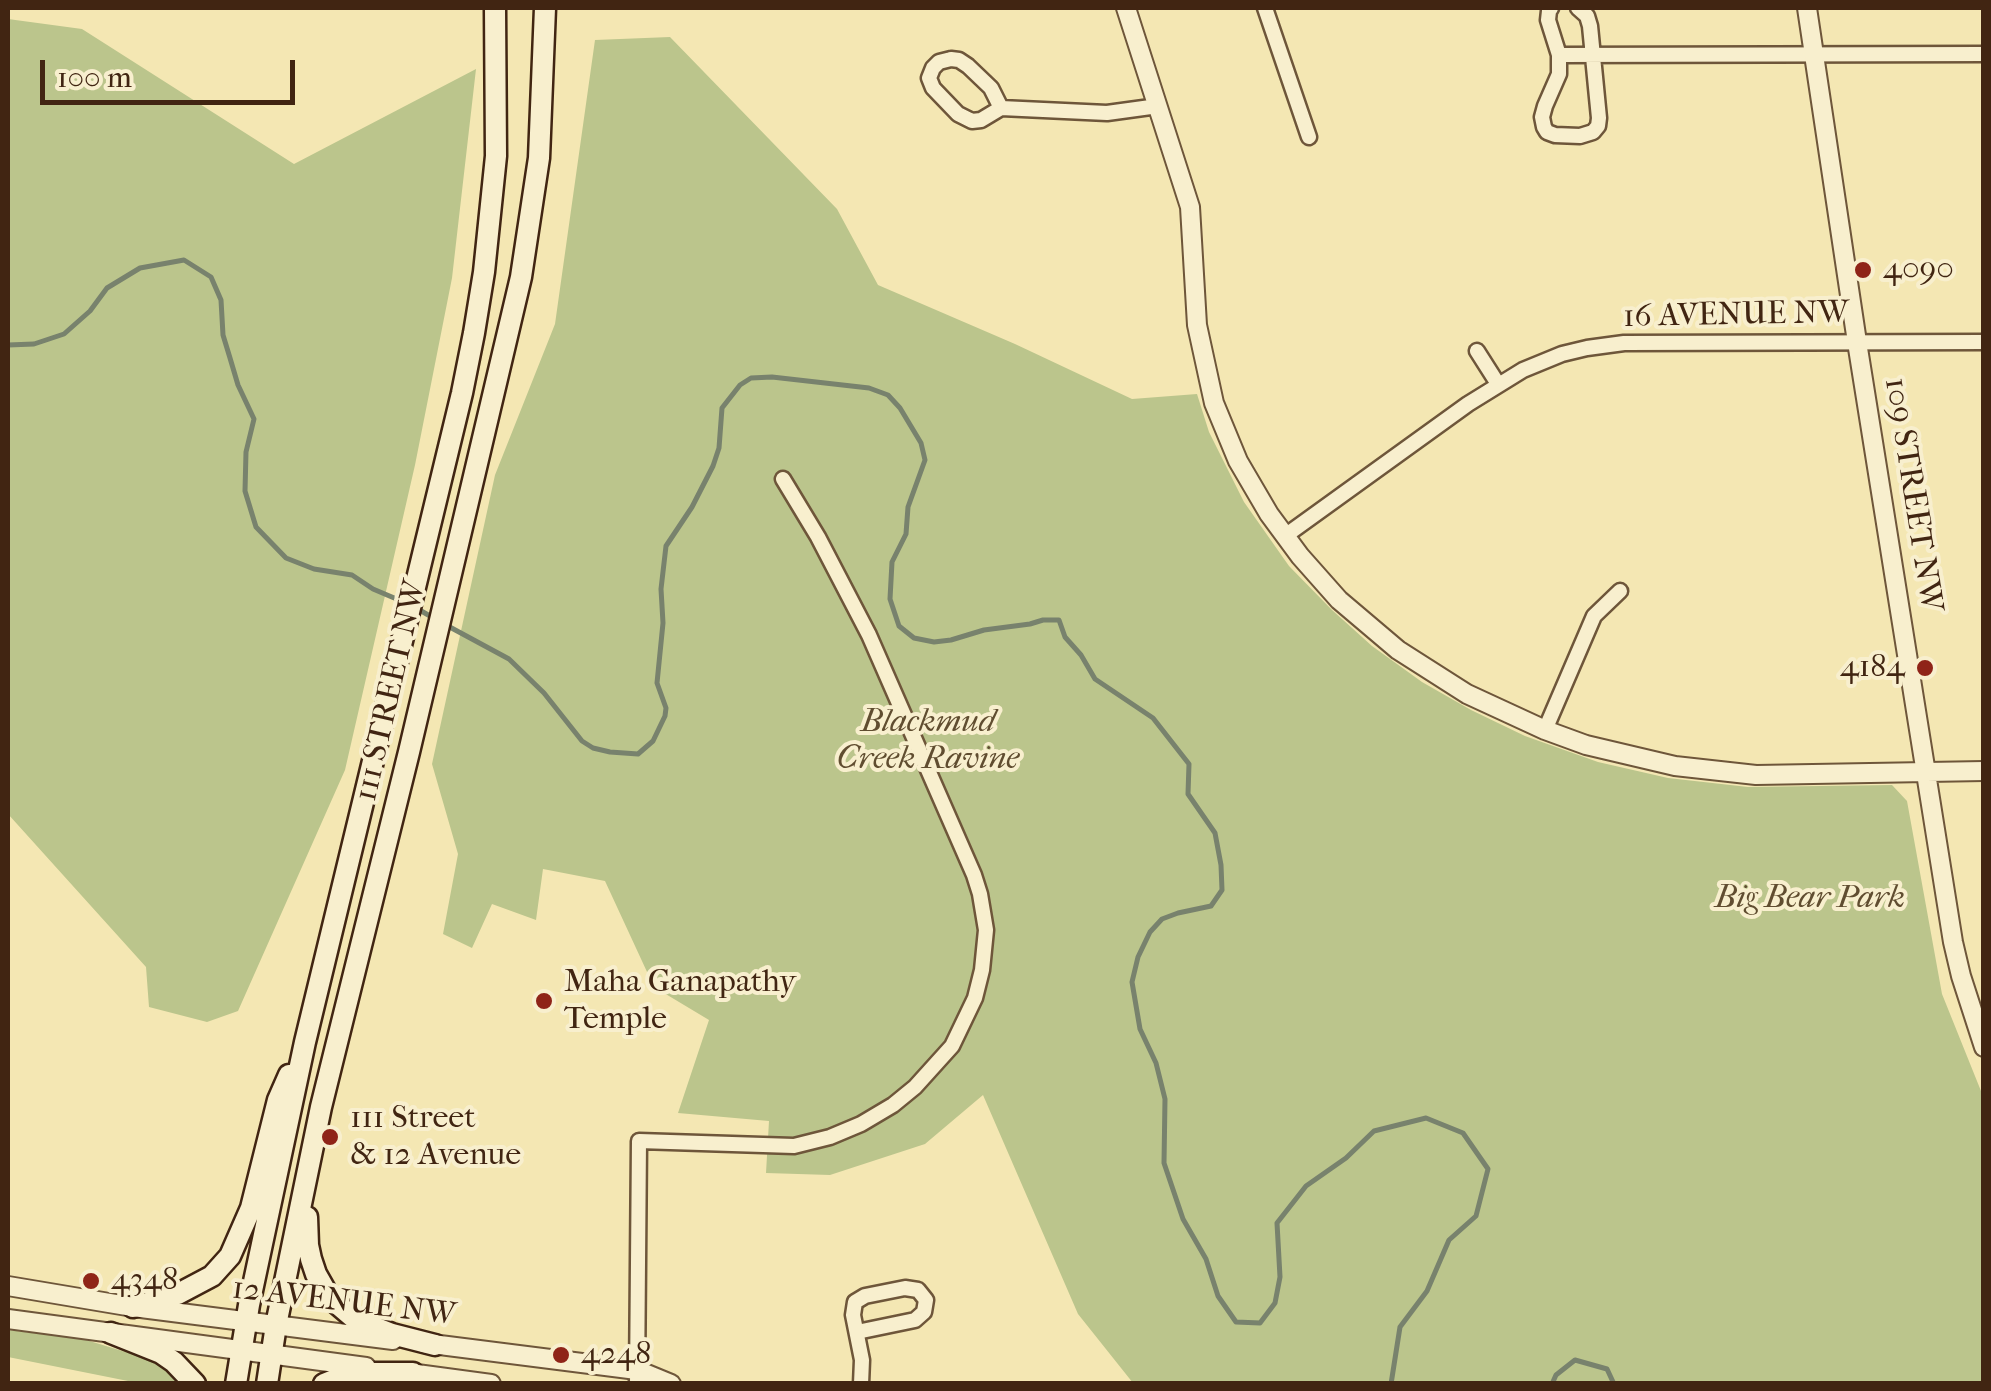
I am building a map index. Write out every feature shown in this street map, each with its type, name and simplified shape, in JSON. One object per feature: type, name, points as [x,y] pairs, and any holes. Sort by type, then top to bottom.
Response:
[{"type":"main road","name":"111 STREET NW","points":[[236,1384],[305,1042],[462,392],[493,202],[496,8]]},
{"type":"main road","name":"111 STREET NW","points":[[267,1384],[321,1107],[510,328],[538,158],[544,8]]},
{"type":"main road","points":[[133,1307],[178,1294],[212,1276],[230,1256],[251,1208],[278,1100],[305,1042]]},
{"type":"main road","points":[[306,1184],[308,1245],[316,1274],[329,1297],[356,1320],[435,1344]]},
{"type":"main road","points":[[111,1333],[160,1353],[196,1384]]},
{"type":"main road","points":[[324,1384],[351,1372],[413,1374]]},
{"type":"street","points":[[1126,8],[1190,208],[1197,324],[1211,396],[1238,461],[1269,514],[1339,600],[1398,650],[1467,694],[1544,730],[1635,758],[1718,772],[1794,776],[1984,772]]},
{"type":"street","points":[[1265,8],[1309,137]]},
{"type":"street","points":[[1552,8],[1548,20],[1558,55],[1558,74],[1542,117],[1544,127],[1555,135],[1580,136],[1598,126],[1594,54],[1587,16],[1578,8]]},
{"type":"street","name":"109 STREET NW","points":[[1807,8],[1953,942],[1984,1047]]},
{"type":"street","points":[[1558,55],[1984,54]]},
{"type":"street","points":[[1002,108],[991,88],[959,60],[951,58],[932,68],[929,78],[933,88],[958,114],[972,120],[981,120],[1002,108],[1107,113],[1158,106]]},
{"type":"street","name":"16 AVENUE NW","points":[[1285,536],[1498,384],[1522,370],[1586,348],[1984,342]]},
{"type":"street","points":[[1477,351],[1498,384]]},
{"type":"street","points":[[637,1377],[639,1141],[794,1146],[830,1138],[861,1124],[915,1087],[952,1046],[970,1010],[982,970],[986,930],[974,875],[869,634],[783,479]]},
{"type":"street","points":[[1544,730],[1594,616],[1620,592]]},
{"type":"street","name":"12 AVENUE NW","points":[[8,1286],[133,1307],[435,1344],[671,1384]]},
{"type":"street","points":[[857,1332],[915,1320],[924,1312],[926,1300],[912,1288],[865,1296],[855,1302],[853,1307],[857,1332],[862,1360],[861,1384]]},
{"type":"street","name":"12 AVENUE NW","points":[[8,1319],[491,1384]]},
{"type":"green space","points":[[8,19],[82,29],[294,164],[476,69],[452,278],[415,465],[345,770],[238,1011],[207,1022],[149,1007],[146,967],[8,814]]},
{"type":"green space","name":"Blackmud Creek Ravine","points":[[670,37],[837,209],[878,285],[1132,399],[1197,394],[1209,432],[1244,502],[1289,566],[1372,646],[1422,682],[1525,736],[1598,762],[1668,778],[1748,787],[1892,785],[1907,801],[1942,994],[1983,1096],[1983,1383],[1133,1383],[1078,1314],[983,1095],[925,1144],[830,1175],[766,1173],[769,1121],[678,1113],[709,1020],[654,987],[605,881],[543,869],[536,920],[492,904],[472,948],[443,934],[458,854],[432,764],[495,475],[555,324],[595,40]]},
{"type":"green space","points":[[8,1330],[83,1339],[165,1364],[184,1383],[138,1383],[8,1357]]},
{"type":"waterway","points":[[8,345],[34,344],[64,334],[90,311],[107,288],[140,268],[184,260],[211,277],[221,300],[223,335],[238,385],[254,419],[246,452],[245,491],[256,527],[286,558],[314,569],[352,575],[406,603]]},
{"type":"waterway","points":[[446,625],[509,659],[544,693],[582,741],[610,752],[638,754],[653,741],[665,716],[657,683],[666,546],[713,466],[719,448],[722,408],[740,385],[751,378],[869,388],[888,395],[921,443],[925,460],[908,507],[906,534],[892,562],[890,599],[899,626],[914,638],[934,642],[984,630],[1059,620],[1065,637],[1095,679],[1153,718],[1189,764],[1188,794],[1215,833],[1222,890],[1211,906],[1162,919],[1150,932],[1138,957],[1132,982],[1140,1029],[1156,1063],[1165,1099],[1164,1163],[1183,1219],[1206,1259],[1218,1296],[1236,1322],[1260,1323],[1275,1303],[1280,1277],[1277,1223],[1306,1186],[1346,1158],[1374,1131],[1426,1118],[1463,1133],[1488,1169],[1476,1216],[1449,1240],[1427,1291],[1400,1327],[1391,1384]]},
{"type":"waterway","name":"Blackmud Creek Ravine","points":[[416,608],[437,620]]},
{"type":"waterway","points":[[1552,1384],[1556,1375],[1575,1360],[1607,1369],[1614,1384]]},
{"type":"place","name":"4090","points":[[1863,270]]},
{"type":"place","name":"4184","points":[[1925,668]]},
{"type":"place","name":"Maha Ganapathy Temple","points":[[544,1001]]},
{"type":"place","name":"111 Street & 12 Avenue","points":[[330,1137]]},
{"type":"place","name":"4348","points":[[91,1281]]},
{"type":"place","name":"4248","points":[[561,1355]]},
{"type":"park label","name":"Big Bear Park","points":[[1810,899]]}]
